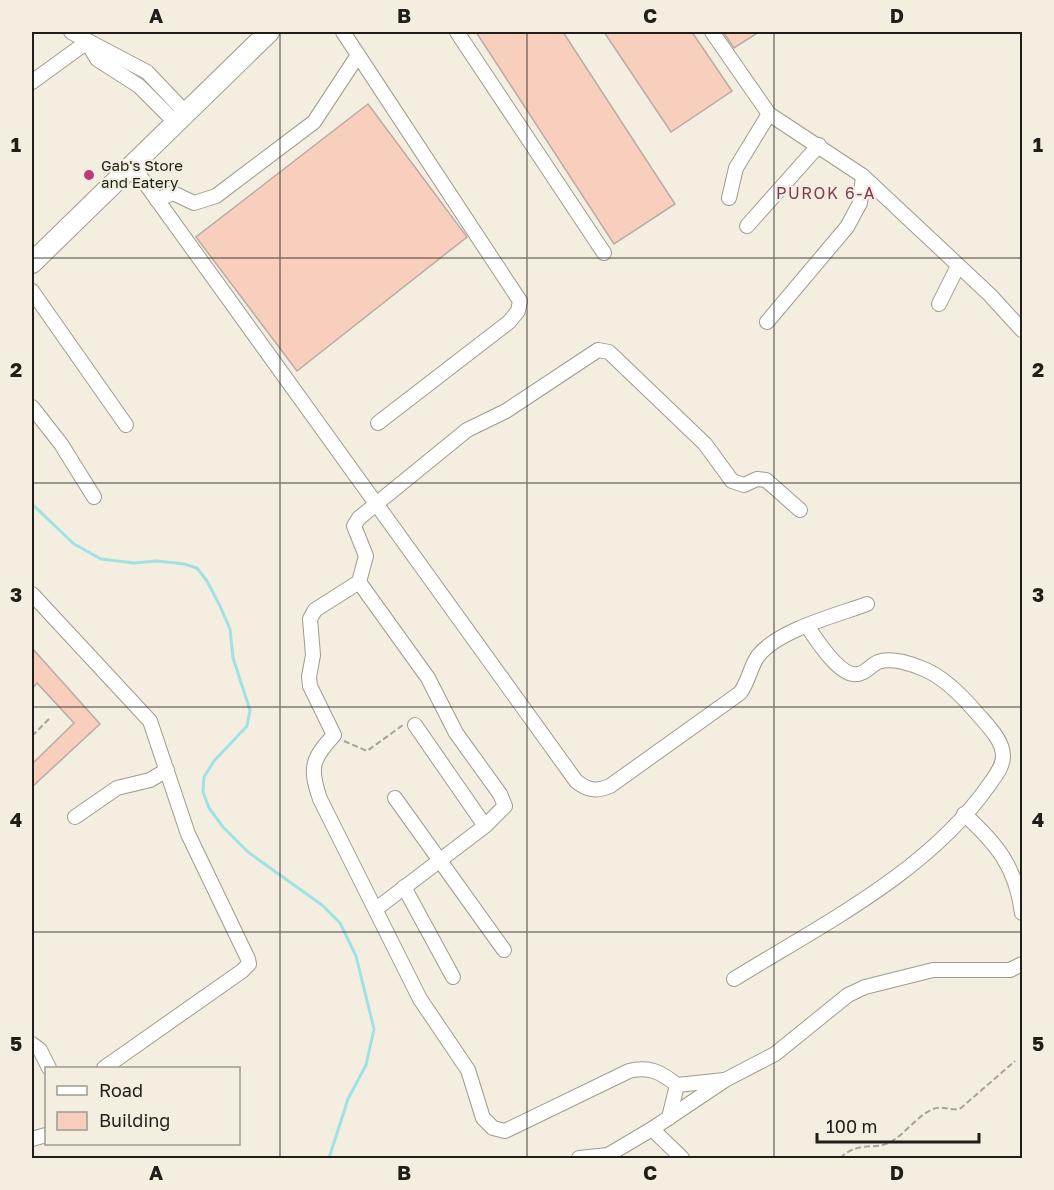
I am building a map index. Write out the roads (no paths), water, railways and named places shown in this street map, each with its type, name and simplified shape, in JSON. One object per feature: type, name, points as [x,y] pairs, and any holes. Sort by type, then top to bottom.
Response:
[{"type":"highway","points":[[32,263],[269,32]]},
{"type":"street","points":[[71,32],[147,72],[180,118]]},
{"type":"street","points":[[343,32],[520,301],[518,310],[509,322],[378,423]]},
{"type":"street","points":[[457,32],[604,253]]},
{"type":"street","points":[[712,32],[769,114],[863,176],[1023,330]]},
{"type":"street","points":[[32,82],[87,42]]},
{"type":"street","points":[[157,200],[173,193],[194,203],[204,202],[285,146],[314,122],[358,55]]},
{"type":"street","points":[[729,198],[736,168],[769,114]]},
{"type":"street","points":[[747,226],[819,145]]},
{"type":"street","points":[[132,165],[576,782],[584,788],[593,790],[610,786],[740,693],[747,683],[756,658],[763,651],[807,626],[867,604]]},
{"type":"street","points":[[767,322],[847,227],[860,203],[863,176]]},
{"type":"street","points":[[939,304],[958,266]]},
{"type":"street","points":[[32,291],[126,425]]},
{"type":"street","points":[[725,1080],[677,1085],[653,1070],[641,1068],[629,1071],[518,1125],[498,1131],[487,1124],[483,1118],[472,1079],[420,999],[376,909],[347,858],[331,816],[320,800],[313,767],[318,753],[334,735],[310,686],[309,677],[313,655],[310,619],[315,610],[359,582],[367,561],[355,522],[376,502],[467,430],[506,411],[601,349],[609,352],[705,444],[732,481],[744,485],[757,479],[766,480],[800,510]]},
{"type":"street","points":[[32,406],[61,444],[94,497]]},
{"type":"street","points":[[359,582],[428,678],[456,733],[504,801],[504,810],[376,909]]},
{"type":"street","points":[[32,594],[141,709],[156,735],[188,834],[218,891],[249,964],[105,1067]]},
{"type":"street","points":[[734,979],[899,873],[944,836],[1000,770],[1003,756],[1000,744],[991,729],[963,698],[929,671],[909,663],[891,661],[878,662],[859,674],[850,674],[826,653],[807,626]]},
{"type":"street","points":[[415,725],[485,826]]},
{"type":"street","points":[[75,818],[117,788],[150,780],[167,770]]},
{"type":"street","points":[[395,798],[504,950]]},
{"type":"street","points":[[964,814],[986,834],[1007,862],[1023,913]]},
{"type":"street","points":[[404,887],[453,977]]},
{"type":"street","points":[[579,1158],[608,1155],[652,1129],[725,1080],[775,1054],[833,1004],[865,987],[933,970],[1010,970],[1023,964]]},
{"type":"street","points":[[32,1044],[40,1050],[48,1067]]},
{"type":"street","points":[[669,1118],[677,1085]]},
{"type":"street","points":[[652,1129],[682,1158]]},
{"type":"waterway","points":[[32,504],[74,544],[101,559],[134,563],[157,561],[197,568],[207,581],[220,606],[230,629],[233,658],[250,710],[247,726],[214,761],[204,777],[203,792],[209,808],[223,827],[248,852],[322,905],[340,923],[356,956],[374,1029],[366,1065],[348,1099],[329,1158]]},
{"type":"place","name":"Gab's Store and Eatery","points":[[89,175]]},
{"type":"district","name":"PUROK 6-A","points":[[826,193]]}]
